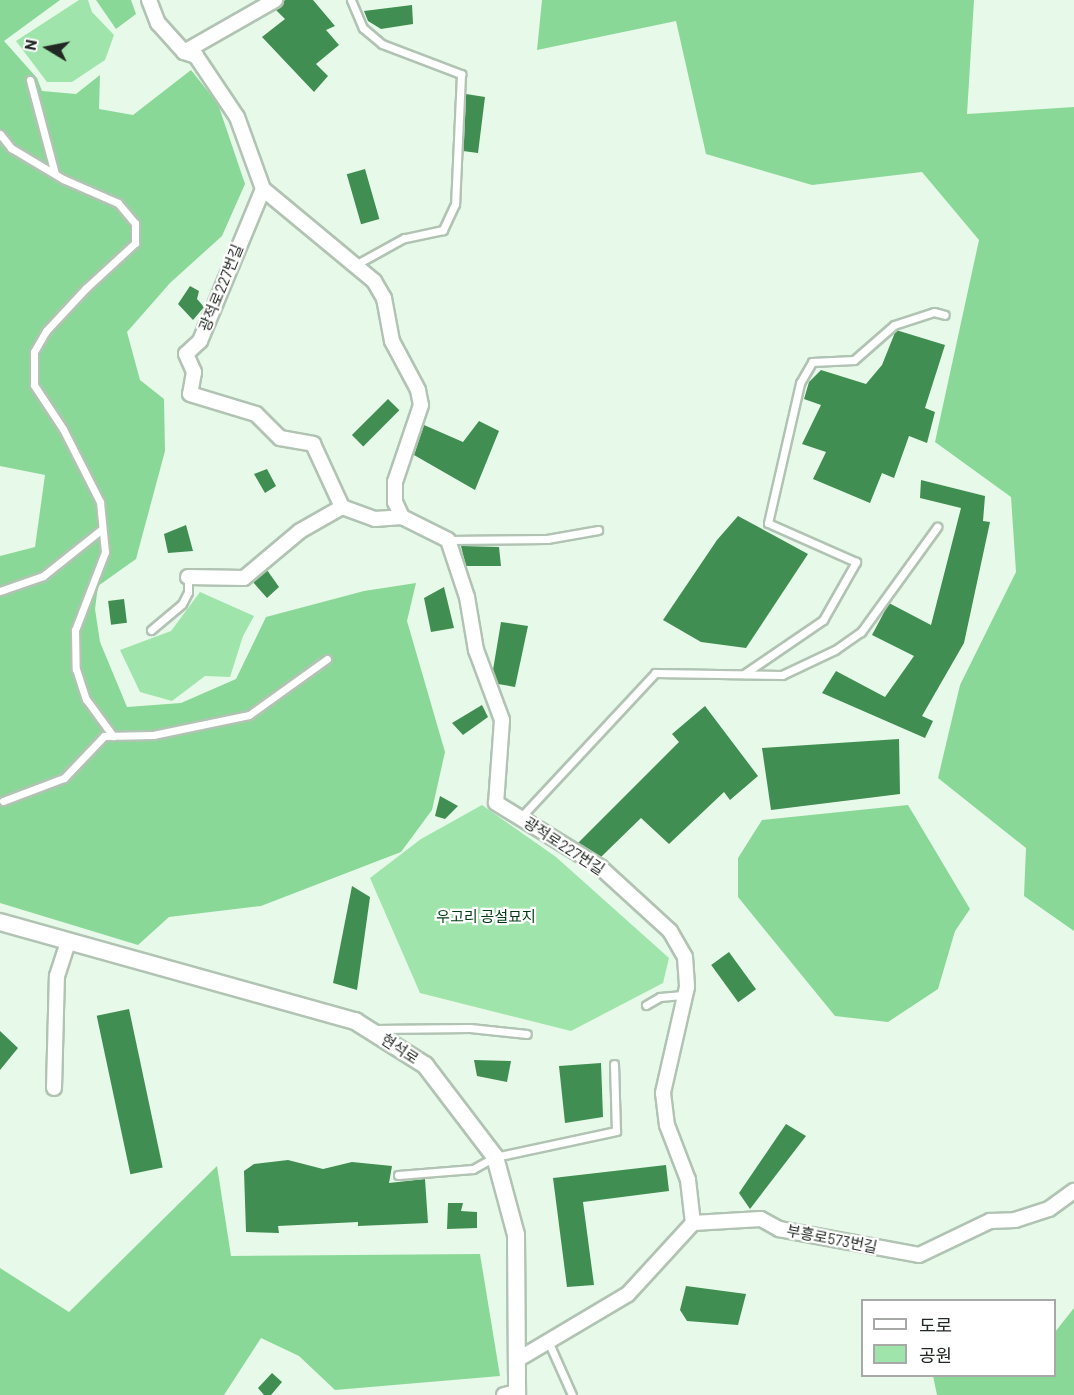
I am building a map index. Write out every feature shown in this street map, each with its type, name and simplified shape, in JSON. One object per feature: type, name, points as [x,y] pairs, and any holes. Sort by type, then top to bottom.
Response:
[{"type":"street","points":[[149,0],[158,23],[184,52],[196,56],[237,117],[263,189],[374,280],[384,298],[392,340],[418,390],[421,405],[395,482],[395,502],[402,517]]},
{"type":"street","points":[[184,52],[275,0]]},
{"type":"street","name":"광적로227번길","points":[[263,189],[200,340],[186,354],[194,372],[190,394],[256,414],[280,438],[313,444],[342,507]]},
{"type":"street","points":[[188,578],[244,578],[300,531],[342,507],[375,519],[402,517],[448,540]]},
{"type":"street","name":"광적로227번길","points":[[448,540],[467,597],[476,650],[502,720],[496,803],[600,867],[670,932],[685,957],[685,994],[663,1093],[667,1125],[688,1180],[693,1223]]},
{"type":"street","name":"현석로","points":[[0,922],[68,943],[355,1021],[425,1065],[495,1157],[516,1235],[517,1360],[513,1394]]},
{"type":"street","points":[[54,1088],[57,976],[68,943]]},
{"type":"street","name":"부흥로573번길","points":[[693,1223],[761,1219],[779,1229],[919,1255],[990,1221],[1015,1221],[1049,1209],[1074,1191]]},
{"type":"street","points":[[517,1360],[628,1294],[693,1223]]},
{"type":"lane","points":[[351,0],[363,28],[382,44],[461,74],[455,204],[443,230],[404,238],[355,265]]},
{"type":"lane","points":[[30,80],[55,174]]},
{"type":"lane","points":[[0,134],[11,148],[55,174],[118,203],[135,223],[135,243],[86,288],[46,331],[34,352],[34,385],[63,429],[100,502],[105,552],[75,630],[76,669],[86,699],[113,736]]},
{"type":"lane","points":[[744,674],[823,620],[856,562],[768,523],[800,383],[812,362],[854,360],[894,325],[934,312],[945,315]]},
{"type":"lane","points":[[520,818],[655,673],[782,675],[835,650],[861,632],[937,527]]},
{"type":"lane","points":[[0,591],[43,576],[102,529]]},
{"type":"lane","points":[[448,540],[547,539],[598,530]]},
{"type":"lane","points":[[151,630],[182,604],[188,592],[188,578]]},
{"type":"lane","points":[[3,801],[64,778],[104,736],[153,735],[249,715],[327,659]]},
{"type":"lane","points":[[646,1005],[660,997],[685,994]]},
{"type":"lane","points":[[367,1028],[470,1028],[528,1034]]},
{"type":"lane","points":[[398,1175],[473,1169],[495,1157],[616,1131],[614,1064]]},
{"type":"lane","points":[[548,1341],[572,1395]]},
{"type":"green space","points":[[0,0],[60,0],[4,41],[37,78],[42,91],[76,94],[100,75],[99,109],[133,115],[191,70],[218,104],[245,184],[222,236],[170,283],[127,332],[140,380],[164,399],[165,451],[136,559],[98,586],[95,609],[100,642],[127,707],[181,703],[236,679],[266,617],[364,591],[416,583],[407,621],[445,752],[432,810],[401,852],[261,906],[169,917],[138,945],[0,903],[0,556],[35,547],[45,475],[0,466]]},
{"type":"green space","points":[[79,0],[88,0],[92,12],[114,35],[105,60],[72,82],[47,82],[16,41]]},
{"type":"green space","points":[[96,0],[131,0],[136,14],[116,29]]},
{"type":"green space","points":[[542,0],[974,0],[967,114],[1074,107],[1074,931],[1024,896],[1026,848],[938,778],[960,685],[1016,572],[1011,497],[935,442],[979,240],[922,172],[812,185],[706,154],[676,21],[537,50]]},
{"type":"green space","points":[[200,592],[254,616],[243,636],[230,677],[205,676],[172,701],[140,692],[120,650],[171,631]]},
{"type":"green space","name":"우고리 공설묘지","points":[[482,805],[556,857],[669,958],[663,983],[571,1031],[420,993],[370,878],[421,839]]},
{"type":"green space","points":[[908,805],[970,909],[955,931],[938,989],[888,1022],[835,1016],[738,897],[738,858],[762,820]]},
{"type":"green space","points":[[217,1166],[231,1256],[480,1254],[500,1376],[335,1390],[299,1356],[261,1338],[224,1395],[0,1395],[0,1268],[69,1312]]},
{"type":"green space","points":[[1074,1308],[1074,1395],[937,1395],[933,1377],[1056,1377],[1056,1331]]},
{"type":"building","points":[[285,0],[313,0],[335,26],[326,30],[339,45],[316,64],[328,76],[314,92],[262,37],[285,19],[276,10]]},
{"type":"building","points":[[412,5],[413,24],[381,29],[368,21],[364,11]]},
{"type":"building","points":[[466,94],[485,97],[478,153],[463,151]]},
{"type":"building","points":[[365,169],[379,219],[361,224],[347,174]]},
{"type":"building","points":[[190,286],[199,291],[197,299],[204,307],[193,320],[178,304]]},
{"type":"building","points":[[896,330],[945,345],[925,408],[935,412],[927,443],[909,436],[894,478],[882,473],[870,503],[813,479],[826,452],[802,444],[821,405],[804,399],[809,382],[821,370],[866,384],[882,365]]},
{"type":"building","points":[[388,399],[399,410],[363,446],[352,435]]},
{"type":"building","points":[[479,421],[499,431],[475,490],[414,455],[424,425],[463,442]]},
{"type":"building","points":[[267,469],[276,486],[265,493],[254,474]]},
{"type":"building","points":[[921,480],[985,496],[983,521],[990,522],[964,643],[922,716],[933,721],[925,738],[822,693],[836,671],[885,697],[914,656],[872,635],[889,603],[931,625],[961,508],[920,498]]},
{"type":"building","points":[[738,516],[808,554],[746,648],[701,642],[663,620],[717,540]]},
{"type":"building","points":[[186,525],[193,551],[168,553],[164,534]]},
{"type":"building","points":[[461,546],[499,547],[501,566],[466,566]]},
{"type":"building","points":[[267,570],[279,587],[267,598],[253,582]]},
{"type":"building","points":[[444,587],[454,628],[431,632],[424,598]]},
{"type":"building","points":[[124,599],[127,623],[111,625],[108,601]]},
{"type":"building","points":[[501,622],[528,626],[515,687],[498,684],[493,670]]},
{"type":"building","points":[[482,705],[488,717],[463,735],[452,723]]},
{"type":"building","points":[[705,706],[758,776],[730,800],[724,792],[669,844],[641,818],[601,857],[578,843],[679,742],[672,734]]},
{"type":"building","points":[[899,739],[900,794],[771,810],[762,748]]},
{"type":"building","points":[[440,796],[458,806],[445,819],[435,816]]},
{"type":"building","points":[[352,886],[370,897],[357,990],[333,983]]},
{"type":"building","points":[[729,952],[756,989],[738,1002],[711,965]]},
{"type":"building","points":[[129,1009],[163,1167],[130,1174],[97,1016]]},
{"type":"building","points":[[0,1031],[18,1048],[0,1070]]},
{"type":"building","points":[[474,1060],[511,1061],[507,1082],[477,1076]]},
{"type":"building","points":[[601,1063],[603,1117],[565,1123],[559,1066]]},
{"type":"building","points":[[786,1124],[806,1136],[750,1209],[739,1193]]},
{"type":"building","points":[[288,1160],[323,1169],[352,1162],[392,1166],[389,1183],[425,1179],[428,1223],[358,1226],[358,1222],[278,1226],[279,1233],[246,1232],[244,1171],[254,1164]]},
{"type":"building","points":[[666,1165],[669,1191],[583,1202],[594,1285],[567,1287],[553,1178]]},
{"type":"building","points":[[448,1203],[463,1203],[461,1211],[477,1212],[477,1228],[447,1229]]},
{"type":"building","points":[[686,1286],[746,1294],[738,1325],[687,1321],[680,1310]]},
{"type":"building","points":[[272,1373],[282,1382],[271,1395],[264,1395],[258,1388]]}]
